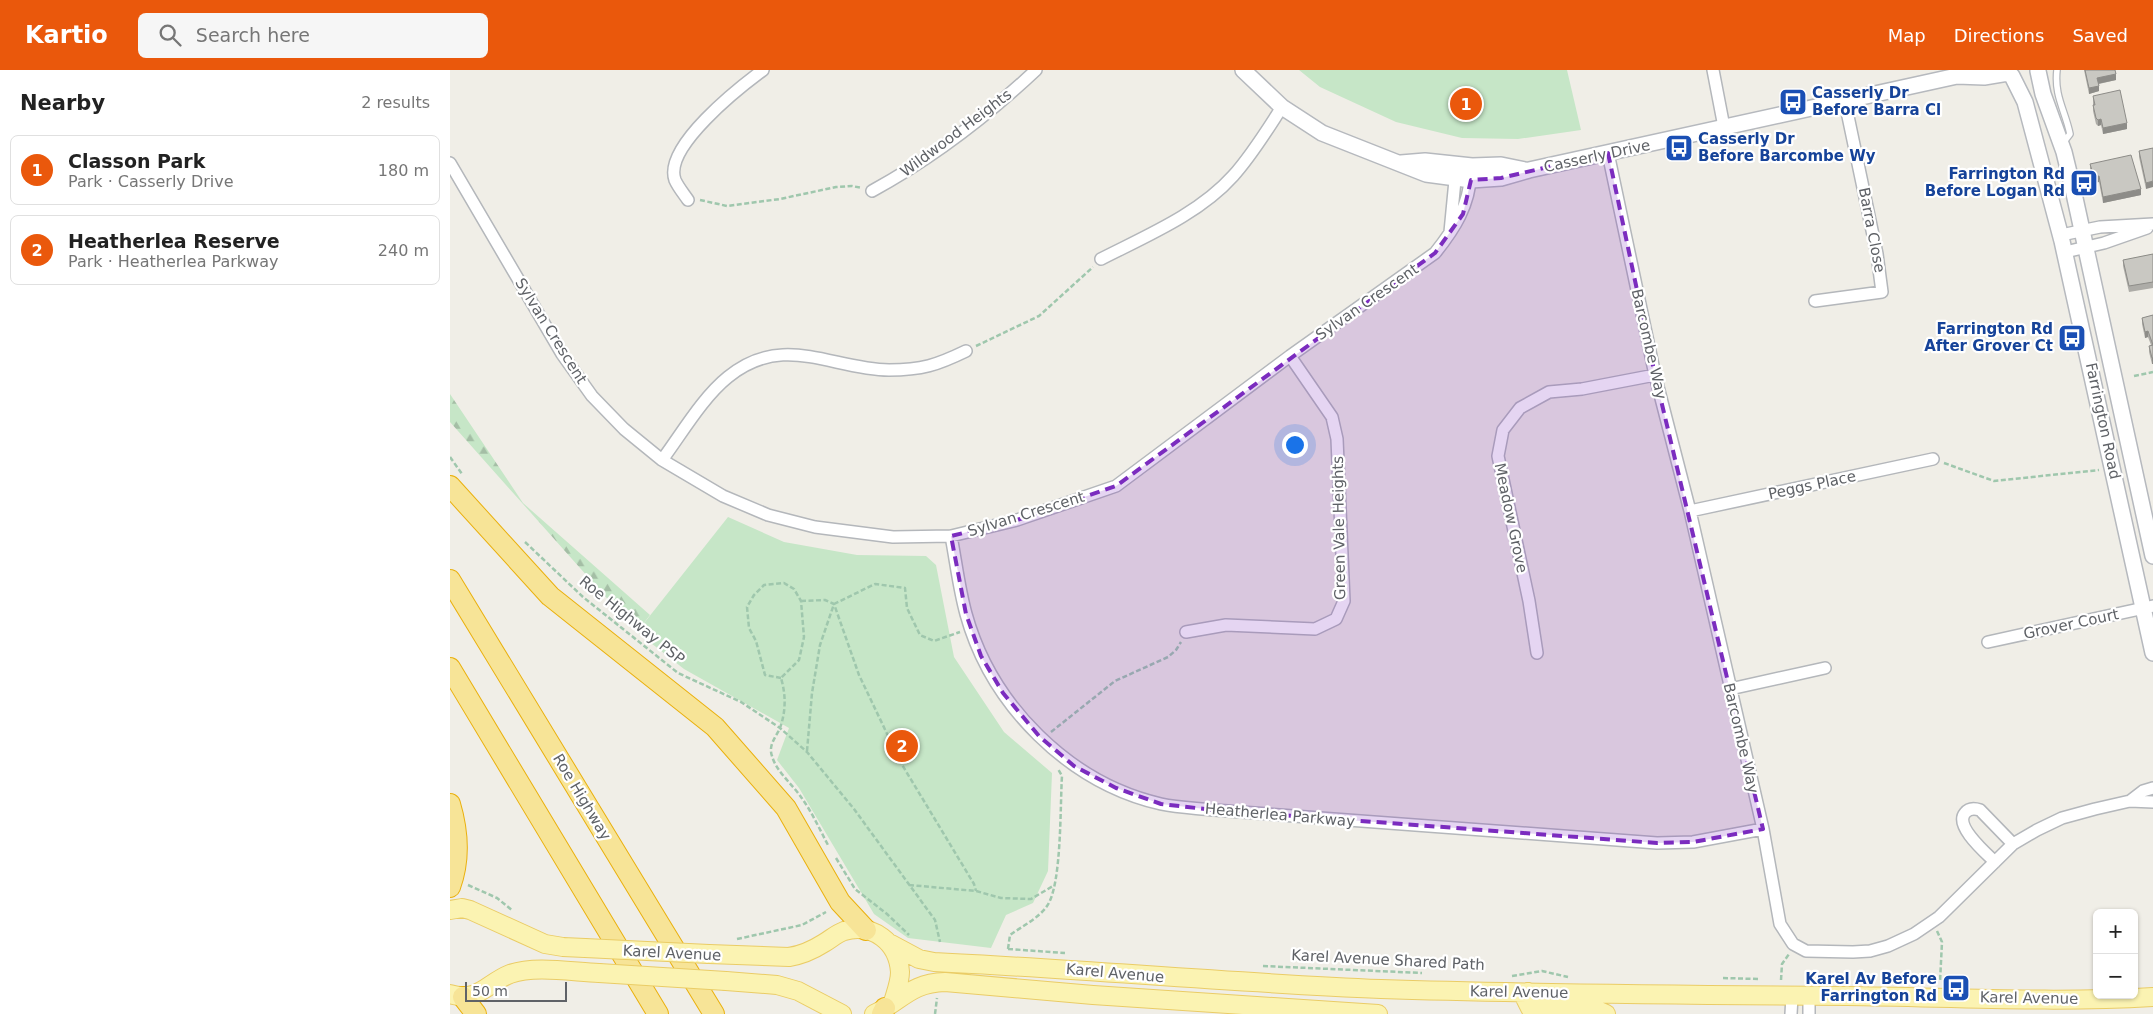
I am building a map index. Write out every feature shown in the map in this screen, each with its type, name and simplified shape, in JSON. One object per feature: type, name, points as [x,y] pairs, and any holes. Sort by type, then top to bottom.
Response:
[{"type":"highway","points":[[458,482],[550,596],[714,727],[786,808],[840,902],[866,930]]},
{"type":"highway","name":"Roe Highway","points":[[450,580],[714,1014]]},
{"type":"highway","points":[[450,668],[658,1014]]},
{"type":"highway","points":[[450,804],[456,828],[457,851],[451,884]]},
{"type":"highway","points":[[456,996],[476,1014]]},
{"type":"main road","name":"Casserly Drive","points":[[1242,70],[1282,107],[1322,133],[1397,163],[1425,161],[1464,172],[1501,165],[1529,170],[1845,102],[1963,73],[1984,76],[2008,73],[2026,78],[2038,70]]},
{"type":"main road","name":"Farrington Road","points":[[2038,70],[2042,94],[2062,146],[2082,230],[2153,556]]},
{"type":"main road","name":"Farrington Road","points":[[2008,73],[2025,102],[2061,234],[2148,607],[2153,653]]},
{"type":"main road","name":"Karel Avenue","points":[[450,910],[462,908],[470,910],[545,944],[563,947],[789,957],[801,955],[845,931],[866,930],[879,934],[891,944],[919,959],[934,962],[1039,967],[1280,984],[1528,992],[1800,996],[2093,994]]},
{"type":"main road","name":"Karel Avenue","points":[[883,1010],[900,972],[891,944]]},
{"type":"main road","name":"Karel Avenue","points":[[456,996],[481,992],[504,976],[521,971],[536,970],[777,985],[798,991],[842,1014]]},
{"type":"main road","name":"Karel Avenue","points":[[883,1010],[912,988],[932,982],[945,982],[1112,997],[1378,1014]]},
{"type":"main road","points":[[2138,987],[2153,985]]},
{"type":"main road","points":[[1528,992],[1525,998],[1530,1008],[1597,1010],[1606,1014]]},
{"type":"main road","name":"Karel Avenue","points":[[2138,995],[2153,997]]},
{"type":"street","points":[[688,200],[675,180],[675,161],[686,142],[737,89],[763,70]]},
{"type":"street","name":"Wildwood Heights","points":[[872,191],[909,171],[1010,94],[1036,70]]},
{"type":"street","points":[[1713,70],[1724,127]]},
{"type":"street","name":"Barra Close","points":[[1815,301],[1882,292],[1878,254],[1845,102]]},
{"type":"street","points":[[1101,259],[1187,213],[1220,188],[1247,160],[1282,107]]},
{"type":"street","name":"Barcombe Way","points":[[1608,153],[1655,375],[1690,511],[1763,829],[1780,924],[1793,944]]},
{"type":"street","name":"Sylvan Crescent","points":[[450,163],[562,354],[592,396],[624,428],[662,460],[723,496],[768,515],[815,527],[893,537],[951,536],[1017,520],[1116,486],[1290,356],[1435,253],[1449,236],[1462,214],[1464,172]]},
{"type":"street","points":[[1449,236],[1464,172]]},
{"type":"street","points":[[2061,234],[2100,227],[2153,225]]},
{"type":"street","points":[[2065,252],[2104,243],[2153,225]]},
{"type":"street","points":[[662,460],[714,390],[729,376],[745,366],[767,357],[792,354],[807,355],[865,368],[888,370],[914,369],[939,364],[966,351]]},
{"type":"street","name":"Green Vale Heights","points":[[1186,632],[1226,624],[1315,629],[1336,619],[1344,601],[1337,439],[1332,416],[1290,356]]},
{"type":"street","name":"Meadow Grove","points":[[1537,653],[1529,601],[1498,456],[1504,430],[1520,408],[1549,392],[1582,389],[1655,375]]},
{"type":"street","name":"Peggs Place","points":[[1690,511],[1934,459]]},
{"type":"street","name":"Heatherlea Parkway","points":[[951,536],[966,614],[981,656],[1003,693],[1042,739],[1074,766],[1116,788],[1161,804],[1188,807],[1657,843],[1693,842],[1763,829]]},
{"type":"street","name":"Grover Court","points":[[1988,642],[2148,607]]},
{"type":"street","points":[[1730,690],[1825,668]]},
{"type":"street","points":[[2130,801],[2143,791],[2153,788]]},
{"type":"street","points":[[1793,944],[1806,950],[1870,951],[1888,946],[1914,934],[1931,922],[2012,844],[2062,818],[2130,801],[2153,802]]},
{"type":"street","points":[[1995,862],[1964,828],[1962,820],[1965,813],[1972,809],[1980,810],[2012,844]]},
{"type":"street","points":[[1792,1014],[1800,996]]},
{"type":"street","points":[[1800,996],[1809,1014]]},
{"type":"lane","points":[[2056,70],[2055,84],[2057,96],[2070,134],[2062,146]]},
{"type":"path","points":[[688,200],[709,201],[727,206],[780,199],[836,187],[852,186],[872,191]]},
{"type":"path","points":[[966,351],[1039,316],[1101,259]]},
{"type":"path","points":[[2134,376],[2153,372]]},
{"type":"path","points":[[450,457],[458,482]]},
{"type":"path","points":[[1934,459],[1994,481],[2099,470]]},
{"type":"path","name":"Roe Highway PSP","points":[[522,538],[583,597],[678,673],[741,702],[780,728],[808,752],[854,810],[935,920],[940,942]]},
{"type":"path","points":[[784,583],[794,590],[801,601],[804,636],[799,660],[781,678],[765,675],[756,641],[749,628],[747,607],[754,595],[764,585],[784,583]]},
{"type":"path","points":[[808,752],[812,693],[818,655],[834,604],[875,584],[905,588],[907,608],[920,635],[934,641],[971,628]]},
{"type":"path","points":[[801,601],[825,600],[834,604],[859,675],[901,762],[974,884],[976,891]]},
{"type":"path","points":[[1042,739],[1115,681],[1172,654],[1186,632]]},
{"type":"path","points":[[781,678],[785,696],[784,711],[780,728],[772,742],[771,756],[801,797],[831,850]]},
{"type":"path","points":[[1008,949],[1010,935],[1047,906],[1054,886],[1058,867],[1062,776],[1056,766]]},
{"type":"path","points":[[835,858],[855,889],[887,914],[909,936]]},
{"type":"path","points":[[451,884],[497,898],[518,915]]},
{"type":"path","points":[[909,885],[976,891],[1001,898],[1030,899],[1054,886]]},
{"type":"path","points":[[735,939],[802,925],[825,913],[855,889]]},
{"type":"path","points":[[1931,922],[1942,942],[1940,983]]},
{"type":"path","points":[[1781,980],[1782,964],[1793,944]]},
{"type":"path","points":[[1000,949],[1067,953]]},
{"type":"path","name":"Karel Avenue Shared Path","points":[[1254,965],[1430,974]]},
{"type":"path","points":[[1508,977],[1542,971],[1576,978]]},
{"type":"path","points":[[1722,978],[1761,979]]},
{"type":"path","points":[[935,1014],[937,992]]},
{"type":"highlighted area","points":[[1608,153],[1655,375],[1763,829],[1693,842],[1657,843],[1214,810],[1161,804],[1116,788],[1074,766],[1039,736],[1003,693],[981,656],[966,614],[951,536],[1017,520],[1116,486],[1435,253],[1463,214],[1471,180],[1501,178]]},
{"type":"green space","points":[[1299,70],[1567,70],[1581,130],[1518,139],[1462,138],[1396,122],[1320,87]]},
{"type":"green space","points":[[450,394],[523,503],[650,615],[637,632],[450,422]]},
{"type":"green space","points":[[728,517],[784,542],[857,555],[926,556],[936,565],[954,657],[1004,732],[1052,773],[1048,871],[1033,903],[1006,915],[991,948],[908,938],[874,914],[799,788],[777,760],[789,728],[684,669],[637,632]]},
{"type":"building","points":[[2085,70],[2115,70],[2116,74],[2097,78],[2099,86],[2089,88]]},
{"type":"building","points":[[2120,90],[2127,123],[2103,128],[2101,119],[2098,120],[2096,118],[2093,96]]},
{"type":"building","points":[[2153,148],[2153,181],[2146,183],[2139,151]]},
{"type":"building","points":[[2131,155],[2141,189],[2103,197],[2099,176],[2094,177],[2090,164]]},
{"type":"building","points":[[2153,254],[2153,282],[2129,286],[2123,260]]},
{"type":"building","points":[[2153,315],[2153,345],[2148,331],[2145,332],[2142,318]]},
{"type":"building","points":[[2153,345],[2153,358],[2152,358],[2149,346]]},
{"type":"place","name":"Casserly Dr Before Barra Cl","points":[[1793,102]]},
{"type":"place","name":"Classon Park","points":[[1466,104]]},
{"type":"place","name":"Casserly Dr Before Barcombe Wy","points":[[1679,148]]},
{"type":"place","name":"Farrington Rd Before Logan Rd","points":[[2084,183]]},
{"type":"place","name":"Farrington Rd After Grover Ct","points":[[2072,338]]},
{"type":"place","name":"Heatherlea Reserve","points":[[902,746]]},
{"type":"place","name":"Karel Av Before Farrington Rd","points":[[1956,988]]}]
